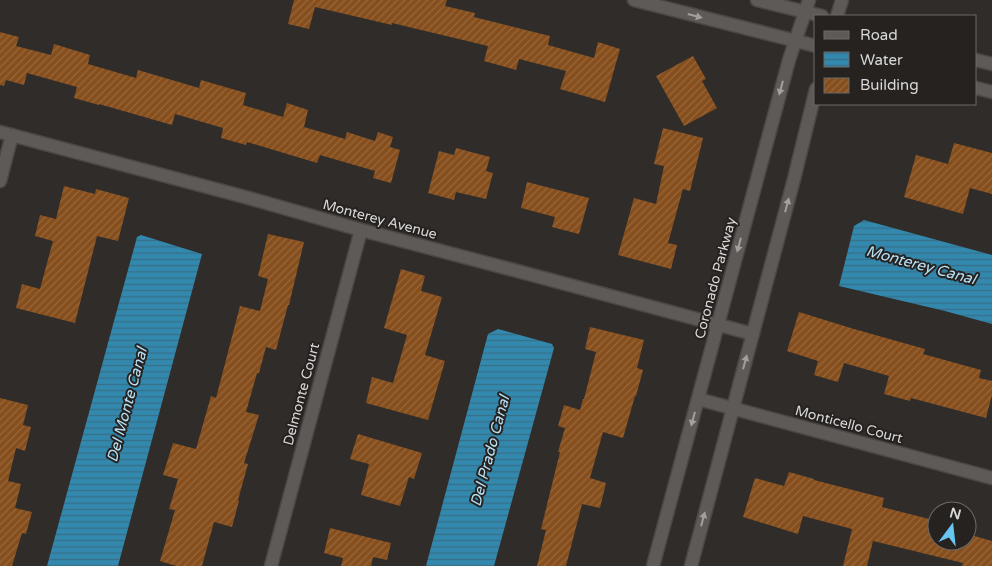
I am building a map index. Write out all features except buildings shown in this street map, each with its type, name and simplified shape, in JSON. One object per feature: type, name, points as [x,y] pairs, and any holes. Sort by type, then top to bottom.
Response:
[{"type":"street","points":[[634,0],[814,46]]},
{"type":"street","points":[[758,0],[807,6],[820,15]]},
{"type":"street","points":[[837,15],[842,0]]},
{"type":"street","name":"Coronado Parkway","points":[[653,566],[789,60],[807,6]]},
{"type":"street","points":[[977,60],[992,64]]},
{"type":"street","points":[[977,88],[992,92]]},
{"type":"street","points":[[691,566],[814,97]]},
{"type":"street","points":[[0,181],[6,134]]},
{"type":"street","name":"Monterey Avenue","points":[[6,134],[752,334]]},
{"type":"street","name":"Delmonte Court","points":[[271,566],[360,230]]},
{"type":"street","name":"Monticello Court","points":[[698,399],[992,478]]},
{"type":"water","name":"Monterey Canal","points":[[864,220],[992,255],[992,324],[839,286],[854,226]]},
{"type":"water","name":"Del Monte Canal","points":[[141,235],[202,254],[118,566],[47,566],[137,237]]},
{"type":"water","name":"Del Prado Canal","points":[[498,329],[552,344],[554,348],[494,566],[426,566],[488,334]]}]
